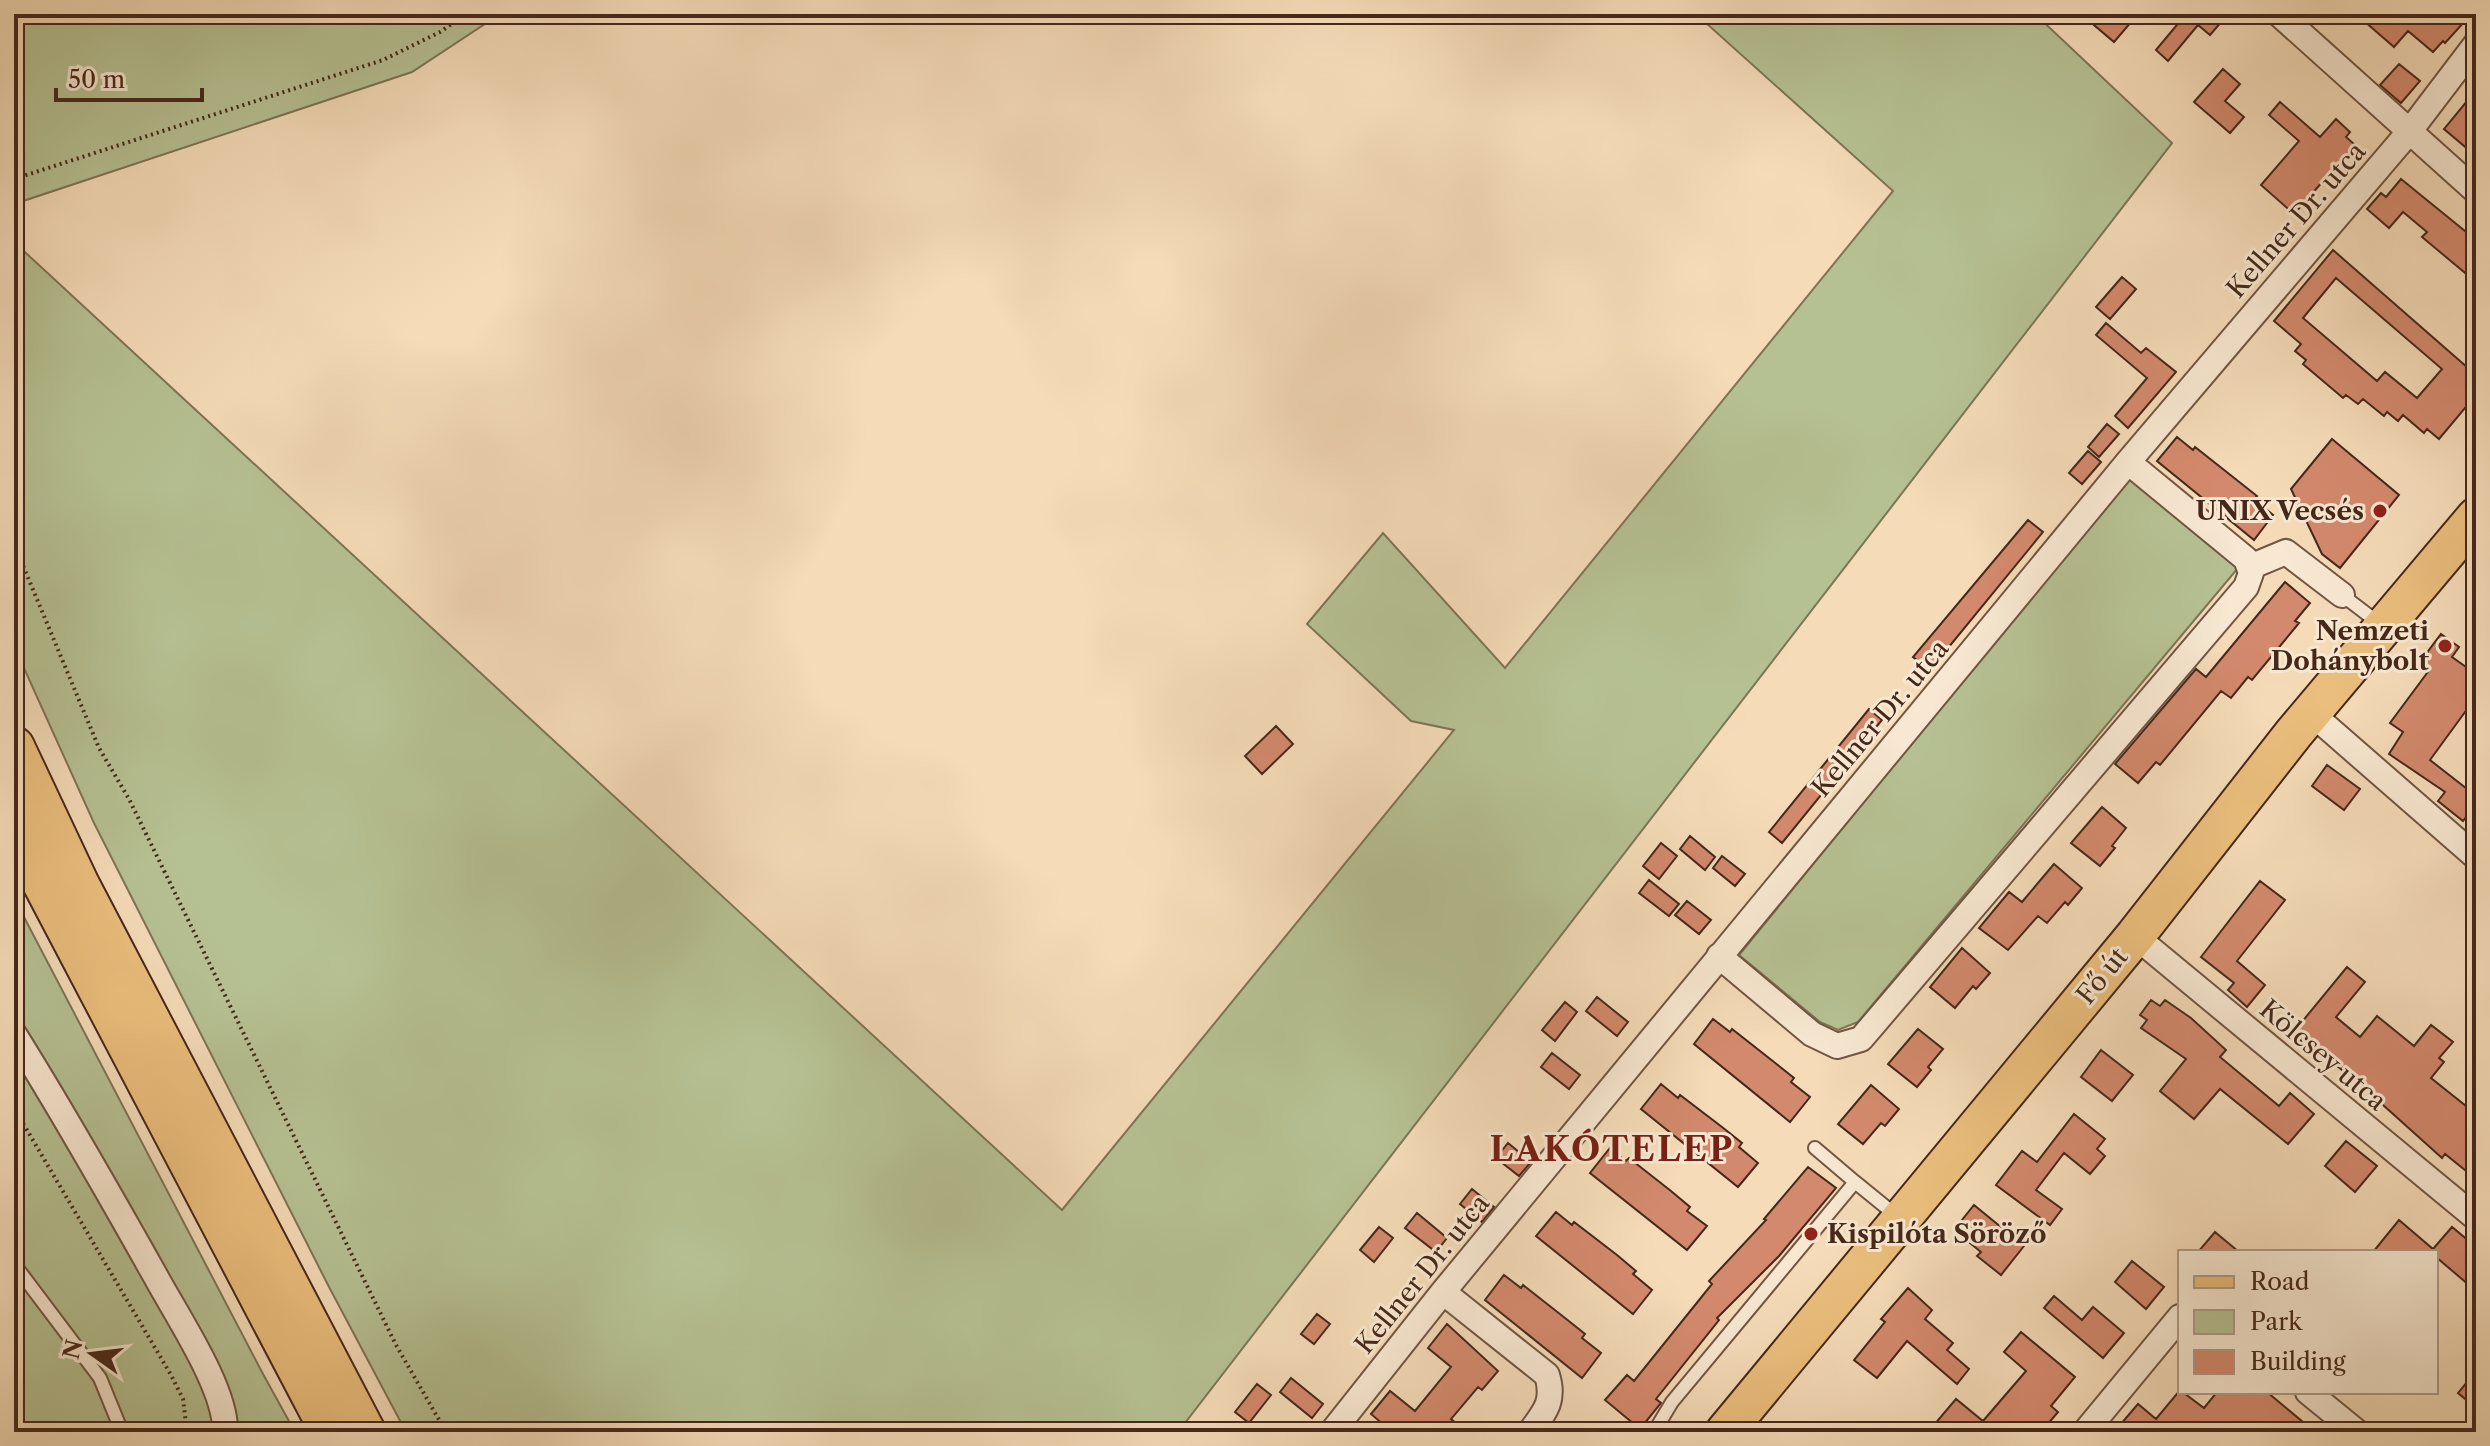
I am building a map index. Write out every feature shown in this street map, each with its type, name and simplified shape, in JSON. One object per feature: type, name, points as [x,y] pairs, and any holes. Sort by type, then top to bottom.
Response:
[{"type":"highway","points":[[14,747],[79,885],[365,1432]]},
{"type":"highway","points":[[14,828],[331,1432]]},
{"type":"main road","name":"Fő út","points":[[1725,1432],[2135,936],[2383,626],[2471,532]]},
{"type":"street","points":[[2279,14],[2476,191]]},
{"type":"street","name":"Kellner Dr. utca","points":[[1332,1432],[1443,1292],[2128,462],[2409,132],[2476,44]]},
{"type":"street","points":[[1719,956],[1812,1034],[1837,1046],[1861,1039],[2246,587],[2251,573],[2246,559],[2128,462]]},
{"type":"street","points":[[2250,567],[2286,552],[2342,595]]},
{"type":"street","points":[[2311,713],[2476,857]]},
{"type":"street","name":"Kölcsey utca","points":[[2135,936],[2476,1218]]},
{"type":"street","points":[[14,1034],[72,1126],[192,1342],[220,1399],[227,1427]]},
{"type":"street","points":[[1443,1292],[1547,1375],[1552,1390],[1546,1411],[1530,1432]]},
{"type":"street","points":[[2085,1432],[2178,1319]]},
{"type":"street","points":[[2310,1394],[2357,1432]]},
{"type":"lane","points":[[2342,595],[2383,626]]},
{"type":"lane","points":[[1815,1148],[1901,1220]]},
{"type":"lane","points":[[1654,1432],[1672,1402],[1855,1182]]},
{"type":"lane","points":[[14,1264],[100,1378],[122,1432]]},
{"type":"path","points":[[14,179],[383,60],[440,32],[466,14]]},
{"type":"path","points":[[14,544],[99,748],[129,799],[396,1345],[446,1432]]},
{"type":"path","points":[[14,1108],[171,1375],[183,1399],[187,1432]]},
{"type":"green space","points":[[14,14],[500,14],[412,72],[14,204]]},
{"type":"green space","points":[[1696,14],[2035,14],[2172,143],[1178,1432],[406,1432],[329,1287],[94,823],[14,646],[14,242],[1062,1210],[1454,730],[1411,721],[1307,624],[1383,533],[1505,668],[1893,191]]},
{"type":"green space","points":[[2132,474],[2233,557],[2238,568],[1858,1022],[1838,1030],[1820,1022],[1739,955]]},
{"type":"green space","points":[[14,898],[263,1374],[295,1432],[14,1432]]},
{"type":"building","points":[[2103,14],[2138,14],[2114,42],[2094,25]]},
{"type":"building","points":[[2186,14],[2228,14],[2210,35],[2198,25],[2168,61],[2156,50]]},
{"type":"building","points":[[2356,14],[2454,14],[2464,22],[2433,52],[2408,31],[2394,47]]},
{"type":"building","points":[[2399,64],[2420,81],[2401,103],[2380,85]]},
{"type":"building","points":[[2223,69],[2240,84],[2225,101],[2244,117],[2230,133],[2194,102]]},
{"type":"building","points":[[2476,90],[2476,156],[2444,129]]},
{"type":"building","points":[[2280,102],[2320,137],[2336,119],[2350,132],[2346,137],[2355,145],[2294,214],[2261,185],[2299,141],[2269,115]]},
{"type":"building","points":[[2401,179],[2476,240],[2476,282],[2422,237],[2427,232],[2403,212],[2389,228],[2367,209],[2381,193],[2386,197]]},
{"type":"building","points":[[2333,250],[2476,375],[2476,395],[2439,439],[2427,429],[2424,433],[2403,415],[2398,421],[2387,412],[2384,416],[2363,399],[2358,404],[2346,395],[2343,398],[2303,364],[2306,360],[2295,351],[2301,344],[2274,321]],"holes":[[[2336,278],[2442,369],[2417,398],[2385,372],[2377,381],[2303,318]]]},
{"type":"building","points":[[2122,277],[2136,289],[2110,319],[2096,307]]},
{"type":"building","points":[[2106,323],[2141,353],[2146,348],[2176,372],[2128,428],[2115,416],[2147,378],[2096,335]]},
{"type":"building","points":[[2107,424],[2119,434],[2099,457],[2088,447]]},
{"type":"building","points":[[2177,437],[2193,450],[2195,447],[2257,496],[2254,499],[2273,515],[2254,540],[2157,461]]},
{"type":"building","points":[[2332,439],[2399,495],[2340,568],[2322,554],[2291,489]]},
{"type":"building","points":[[2088,451],[2101,462],[2082,484],[2069,473]]},
{"type":"building","points":[[2028,520],[2043,532],[1930,670],[1913,657]]},
{"type":"building","points":[[2285,582],[2310,603],[2295,621],[2299,623],[2252,680],[2248,677],[2231,698],[2221,691],[2160,765],[2156,762],[2138,783],[2115,764],[2196,669],[2206,677]]},
{"type":"building","points":[[2441,634],[2459,647],[2452,657],[2476,674],[2476,697],[2430,760],[2476,796],[2476,804],[2463,821],[2438,801],[2445,792],[2389,754],[2403,732],[2390,723],[2430,669],[2420,662]]},
{"type":"building","points":[[1869,709],[1882,720],[1782,843],[1769,832]]},
{"type":"building","points":[[1276,726],[1293,744],[1262,774],[1245,756]]},
{"type":"building","points":[[2327,765],[2360,789],[2344,810],[2312,786]]},
{"type":"building","points":[[2102,807],[2126,828],[2100,866],[2071,843]]},
{"type":"building","points":[[1690,836],[1715,857],[1705,870],[1680,849]]},
{"type":"building","points":[[1661,843],[1677,856],[1659,879],[1643,866]]},
{"type":"building","points":[[1722,856],[1745,874],[1735,886],[1713,868]]},
{"type":"building","points":[[2054,864],[2082,888],[2047,923],[2038,916],[2008,950],[1979,928],[2009,892],[2022,902]]},
{"type":"building","points":[[1649,880],[1679,904],[1669,916],[1639,893]]},
{"type":"building","points":[[2260,881],[2285,900],[2237,961],[2265,985],[2247,1007],[2228,990],[2234,983],[2201,957]]},
{"type":"building","points":[[1687,901],[1711,920],[1699,934],[1675,915]]},
{"type":"building","points":[[1962,948],[1990,973],[1976,989],[1973,986],[1955,1008],[1930,987]]},
{"type":"building","points":[[2347,967],[2365,982],[2336,1017],[2360,1037],[2377,1016],[2414,1046],[2431,1025],[2453,1042],[2439,1058],[2444,1062],[2431,1078],[2476,1114],[2476,1179],[2445,1154],[2442,1158],[2318,1050],[2316,1053],[2292,1034]]},
{"type":"building","points":[[1597,997],[1628,1022],[1617,1036],[1586,1011]]},
{"type":"building","points":[[2151,1000],[2160,1006],[2165,1000],[2191,1018],[2226,1050],[2220,1057],[2279,1106],[2290,1093],[2314,1114],[2288,1144],[2220,1089],[2194,1119],[2160,1091],[2186,1059],[2141,1028],[2147,1020],[2140,1015]]},
{"type":"building","points":[[1565,1002],[1577,1012],[1555,1041],[1542,1030]]},
{"type":"building","points":[[1713,1019],[1730,1032],[1732,1029],[1794,1078],[1791,1082],[1810,1097],[1790,1122],[1694,1044]]},
{"type":"building","points":[[1918,1029],[1943,1049],[1917,1087],[1888,1064]]},
{"type":"building","points":[[2101,1050],[2133,1075],[2112,1101],[2081,1077]]},
{"type":"building","points":[[1552,1053],[1580,1075],[1569,1089],[1541,1067]]},
{"type":"building","points":[[1661,1084],[1742,1143],[1739,1147],[1758,1163],[1738,1187],[1641,1109]]},
{"type":"building","points":[[1871,1085],[1899,1109],[1885,1126],[1881,1123],[1863,1144],[1838,1124]]},
{"type":"building","points":[[2074,1114],[2105,1139],[2097,1149],[2105,1156],[2090,1174],[2064,1153],[2036,1190],[2062,1209],[2050,1225],[1996,1185],[2022,1151],[2037,1162]]},
{"type":"building","points":[[2346,1141],[2377,1166],[2355,1192],[2325,1166]]},
{"type":"building","points":[[1508,1143],[1531,1162],[1519,1176],[1496,1158]]},
{"type":"building","points":[[1610,1148],[1626,1161],[1629,1158],[1671,1191],[1690,1207],[1687,1211],[1707,1226],[1687,1250],[1590,1173]]},
{"type":"building","points":[[1808,1167],[1836,1188],[1779,1256],[1717,1318],[1719,1320],[1656,1399],[1661,1403],[1640,1429],[1605,1400],[1627,1375],[1634,1381],[1712,1284],[1709,1281],[1766,1220]]},
{"type":"building","points":[[1472,1189],[1494,1207],[1482,1222],[1460,1204]]},
{"type":"building","points":[[1974,1205],[2024,1246],[2001,1275],[1977,1256],[1981,1252],[1954,1230]]},
{"type":"building","points":[[1556,1212],[1617,1255],[1652,1290],[1633,1314],[1536,1236]]},
{"type":"building","points":[[1417,1213],[1447,1238],[1436,1252],[1405,1228]]},
{"type":"building","points":[[2399,1220],[2433,1249],[2452,1227],[2476,1247],[2476,1291],[2438,1259],[2438,1250],[2375,1250]]},
{"type":"building","points":[[1379,1227],[1393,1238],[1374,1262],[1360,1250]]},
{"type":"building","points":[[2215,1232],[2237,1250],[2200,1250]]},
{"type":"building","points":[[2132,1261],[2164,1287],[2146,1309],[2115,1282]]},
{"type":"building","points":[[1504,1275],[1521,1288],[1523,1285],[1585,1334],[1582,1338],[1601,1353],[1582,1378],[1485,1300]]},
{"type":"building","points":[[1908,1288],[1932,1310],[1925,1319],[1953,1343],[1947,1350],[1969,1369],[1957,1384],[1907,1341],[1877,1378],[1854,1360],[1885,1322],[1881,1319]]},
{"type":"building","points":[[2054,1296],[2082,1320],[2093,1307],[2124,1333],[2103,1358],[2044,1308]]},
{"type":"building","points":[[1317,1314],[1330,1324],[1314,1344],[1301,1334]]},
{"type":"building","points":[[1447,1324],[1498,1371],[1482,1390],[1478,1387],[1451,1419],[1467,1432],[1392,1432],[1371,1414],[1390,1391],[1415,1411],[1451,1367],[1428,1348]]},
{"type":"building","points":[[2021,1332],[2075,1377],[2051,1406],[2058,1412],[2041,1432],[1928,1432],[1956,1399],[1983,1421],[2026,1371],[2004,1352]]},
{"type":"building","points":[[2476,1371],[2476,1408],[2458,1393]]},
{"type":"building","points":[[1291,1378],[1323,1404],[1312,1418],[1280,1392]]},
{"type":"building","points":[[1257,1384],[1271,1395],[1249,1423],[1235,1412]]},
{"type":"building","points":[[2178,1392],[2185,1394],[2204,1408],[2215,1394],[2269,1394],[2315,1432],[2114,1432],[2138,1404],[2156,1419]]},
{"type":"place","name":"UNIX Vecsés","points":[[2380,511]]},
{"type":"place","name":"Nemzeti Dohánybolt","points":[[2445,646]]},
{"type":"place","name":"Kispilóta Söröző","points":[[1811,1234]]},
{"type":"district","name":"LAKÓTELEP","points":[[1612,1149]]}]
